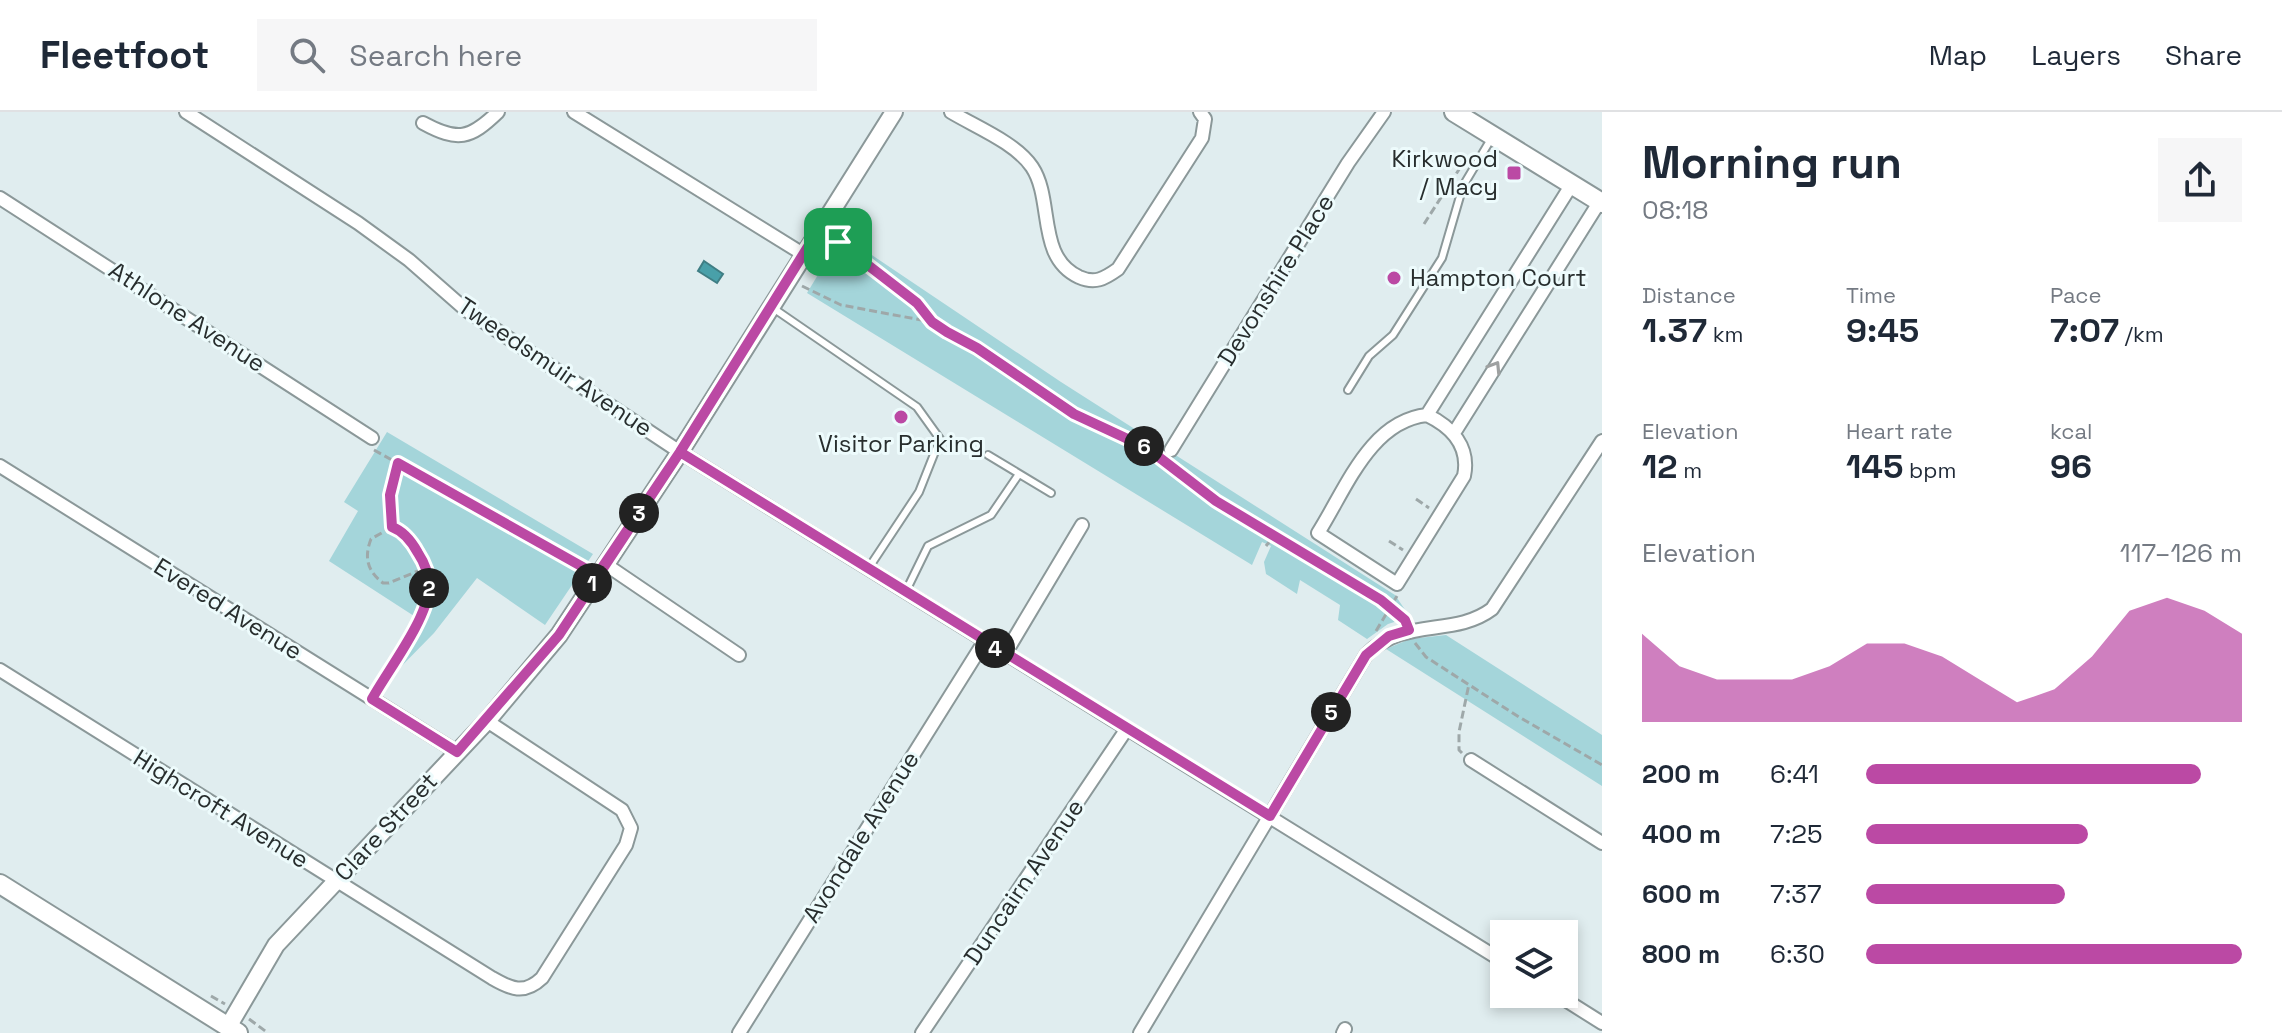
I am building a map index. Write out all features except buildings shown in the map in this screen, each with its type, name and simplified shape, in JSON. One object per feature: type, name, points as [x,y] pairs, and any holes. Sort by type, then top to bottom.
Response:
[{"type":"main road","points":[[1454,112],[1601,202]]},
{"type":"main road","points":[[0,884],[234,1028]]},
{"type":"street","name":"Tweedsmuir Avenue","points":[[186,112],[358,223],[409,260],[466,310],[680,452],[1490,953]]},
{"type":"street","points":[[423,123],[447,136],[472,134],[498,112]]},
{"type":"street","points":[[574,112],[803,254]]},
{"type":"street","name":"Clare Street","points":[[234,1028],[276,945],[487,721],[559,635],[680,452],[894,112]]},
{"type":"street","points":[[951,112],[1020,154],[1033,168],[1049,237],[1058,258],[1071,273],[1089,282],[1103,279],[1118,269],[1202,138],[1205,119],[1200,112]]},
{"type":"street","name":"Devonshire Place","points":[[1171,450],[1348,163],[1384,112]]},
{"type":"street","points":[[1427,415],[1572,184]]},
{"type":"street","name":"Athlone Avenue","points":[[0,198],[372,438]]},
{"type":"street","points":[[1454,433],[1601,202]]},
{"type":"street","points":[[1427,415],[1454,433],[1464,455],[1464,476],[1397,584],[1318,533],[1381,434],[1402,419],[1427,415]]},
{"type":"street","points":[[1140,1033],[1366,655],[1389,636],[1462,622],[1492,609],[1602,441]]},
{"type":"street","name":"Evered Avenue","points":[[0,466],[457,752]]},
{"type":"street","points":[[1005,654],[1082,525]]},
{"type":"street","points":[[601,569],[739,655]]},
{"type":"street","name":"Avondale Avenue","points":[[739,1033],[984,642]]},
{"type":"street","name":"Highcroft Avenue","points":[[0,670],[492,978],[512,989],[526,989],[542,978],[626,845],[631,828],[623,811],[487,721]]},
{"type":"street","name":"Duncairn Avenue","points":[[922,1033],[1126,730]]},
{"type":"street","points":[[1471,760],[1602,843]]},
{"type":"street","points":[[1578,1008],[1602,1023]]},
{"type":"lane","points":[[1348,390],[1369,356],[1393,335],[1442,258],[1463,186],[1492,136]]},
{"type":"lane","points":[[772,307],[917,407],[940,439],[919,492],[868,569]]},
{"type":"lane","points":[[988,455],[1051,493]]},
{"type":"lane","points":[[905,593],[928,546],[991,515],[1019,474]]},
{"type":"path","points":[[1424,224],[1474,145]]},
{"type":"path","points":[[819,229],[917,303],[932,322]]},
{"type":"path","points":[[789,278],[841,305],[932,322],[977,348],[1074,414],[1147,448],[1216,501],[1391,607],[1405,620],[1421,653],[1602,765]]},
{"type":"path","points":[[372,438],[375,452],[601,569]]},
{"type":"path","points":[[392,527],[390,495],[398,463]]},
{"type":"path","points":[[372,699],[424,609],[430,586],[414,545],[392,527]]},
{"type":"path","points":[[392,527],[371,539],[366,557],[372,572],[383,583],[389,583],[425,568]]},
{"type":"path","points":[[1266,546],[1274,535]]},
{"type":"path","points":[[1374,634],[1399,592],[1397,584]]},
{"type":"path","points":[[1469,684],[1459,732],[1459,750],[1471,760]]},
{"type":"path","points":[[234,1028],[268,1033]]},
{"type":"shaded area","points":[[842,235],[1061,382],[1395,595],[1410,617],[1388,624],[1367,639],[1338,620],[1340,605],[1300,580],[1297,594],[1266,574],[1264,562],[1271,546],[1262,542],[1252,565],[807,293]]},
{"type":"shaded area","points":[[704,261],[723,274],[717,283],[698,271]]},
{"type":"shaded area","points":[[387,432],[593,554],[545,625],[477,578],[434,633],[385,683],[377,679],[414,616],[329,561],[358,511],[344,502]]},
{"type":"shaded area","points":[[1446,635],[1602,735],[1602,786],[1386,649],[1410,639]]},
{"type":"place","name":"Kirkwood / Macy","points":[[1514,173]]},
{"type":"place","name":"Hampton Court","points":[[1394,278]]},
{"type":"place","name":"Visitor Parking","points":[[901,417]]},
{"type":"route","points":[[838,242],[819,229],[680,452],[559,635],[457,752],[372,699],[424,609],[430,586],[424,563],[414,545],[392,527],[390,495],[398,463],[473,508],[597,575],[680,452],[1126,730],[1270,816],[1355,670],[1380,642],[1409,630],[1405,620],[1381,600],[1216,501],[1147,448],[1074,414],[977,348],[947,332],[932,322],[917,303],[838,242]]}]
